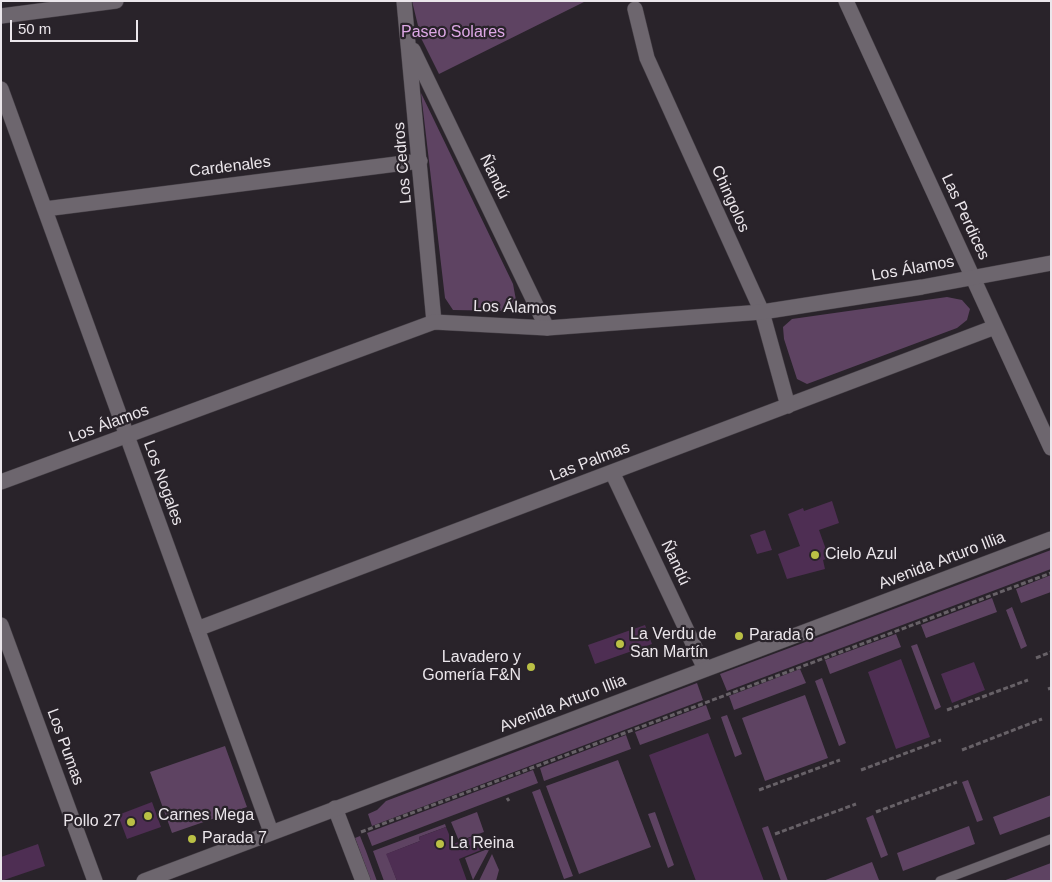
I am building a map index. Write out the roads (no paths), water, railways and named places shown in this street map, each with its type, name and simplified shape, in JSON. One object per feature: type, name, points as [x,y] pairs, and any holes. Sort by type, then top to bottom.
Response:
[{"type":"street","points":[[1,16],[116,1]]},
{"type":"street","name":"Los Cedros","points":[[404,1],[434,322]]},
{"type":"street","name":"Las Perdices","points":[[846,1],[1051,448]]},
{"type":"street","name":"Chingolos","points":[[635,8],[647,58],[762,312],[788,406]]},
{"type":"street","name":"Ñandú","points":[[409,41],[547,328]]},
{"type":"street","name":"Los Nogales","points":[[1,89],[271,832]]},
{"type":"street","name":"Cardenales","points":[[45,208],[420,161]]},
{"type":"street","name":"Los Álamos","points":[[1,482],[434,322],[547,328],[762,312],[1051,263]]},
{"type":"street","name":"Las Palmas","points":[[197,629],[995,327]]},
{"type":"street","name":"Ñandú","points":[[612,472],[705,669]]},
{"type":"street","name":"Avenida Arturo Illia","points":[[144,881],[1051,539]]},
{"type":"street","name":"Los Pumas","points":[[1,625],[95,881]]},
{"type":"street","points":[[335,808],[363,881]]},
{"type":"lane","points":[[940,881],[1051,839]]},
{"type":"place","name":"Cielo Azul","points":[[815,555]]},
{"type":"place","name":"Parada 6","points":[[739,636]]},
{"type":"place","name":"La Verdu de San Martín","points":[[620,644]]},
{"type":"place","name":"Lavadero y Gomería F&N","points":[[531,667]]},
{"type":"place","name":"Carnes Mega","points":[[148,816]]},
{"type":"place","name":"Pollo 27","points":[[131,822]]},
{"type":"place","name":"Parada 7","points":[[192,839]]},
{"type":"place","name":"La Reina","points":[[440,844]]},
{"type":"park label","name":"Paseo Solares","points":[[453,33]]}]
